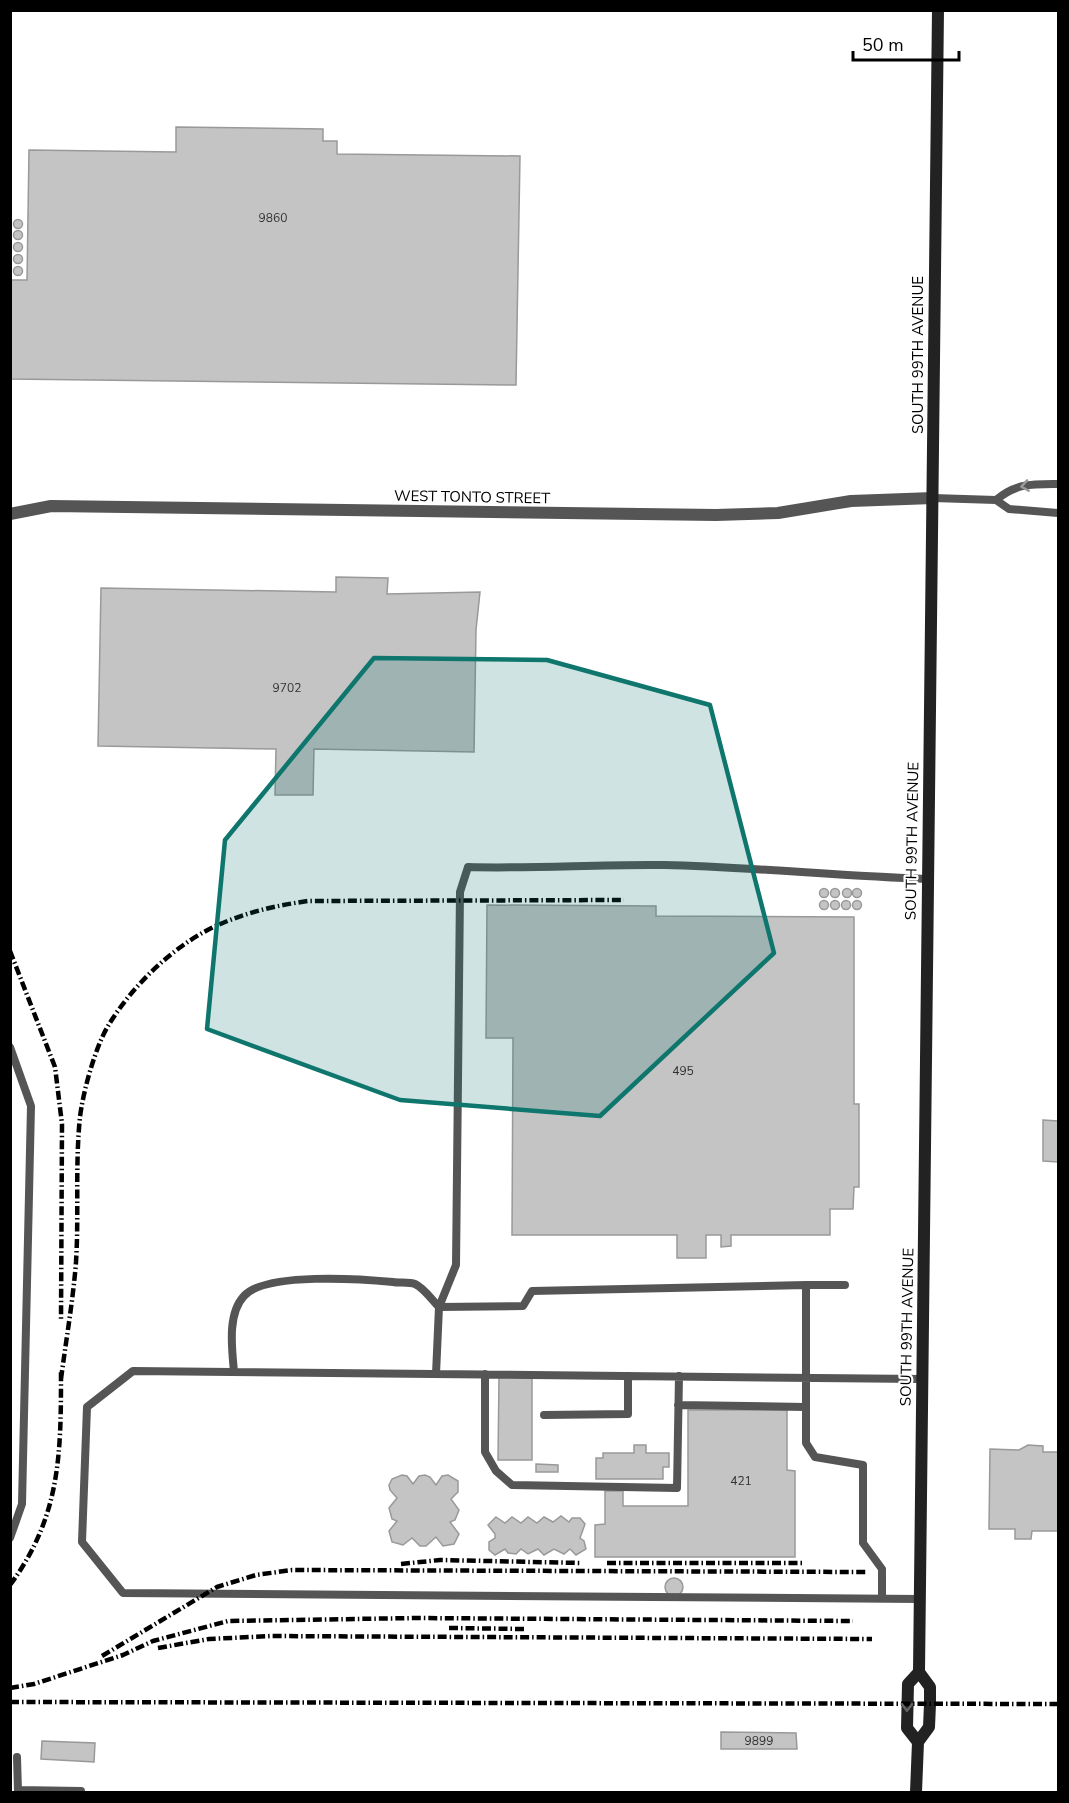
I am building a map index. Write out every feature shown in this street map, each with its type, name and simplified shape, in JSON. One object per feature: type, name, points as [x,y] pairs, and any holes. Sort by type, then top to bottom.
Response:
[{"type":"main road","name":"SOUTH 99TH AVENUE","points":[[916,1792],[918,1742],[929,1727],[930,1704],[930,1686],[919,1672],[938,10]]},
{"type":"main road","name":"SOUTH 99TH AVENUE","points":[[918,1742],[907,1728],[908,1684],[919,1672]]},
{"type":"street","name":"WEST TONTO STREET","points":[[10,514],[51,506],[716,515],[778,513],[851,501],[933,498]]},
{"type":"lane","points":[[996,500],[1009,489],[1025,484],[1059,484]]},
{"type":"lane","points":[[933,498],[996,500],[1016,511],[1059,513]]},
{"type":"lane","points":[[436,1374],[439,1307],[456,1265],[460,892],[468,867],[706,866],[763,868],[826,876],[927,879]]},
{"type":"lane","points":[[10,1047],[31,1106],[22,1504],[10,1538]]},
{"type":"lane","points":[[234,1372],[232,1349],[234,1318],[242,1297],[250,1290],[297,1279],[361,1279],[416,1284],[439,1307],[523,1306],[532,1291],[845,1285]]},
{"type":"lane","points":[[806,1285],[806,1443],[815,1457],[863,1465],[863,1543],[882,1569],[882,1598]]},
{"type":"lane","points":[[920,1599],[123,1593],[82,1542],[87,1407],[133,1371],[922,1379]]},
{"type":"lane","points":[[485,1374],[485,1452],[496,1471],[512,1485],[677,1488],[679,1376]]},
{"type":"lane","points":[[544,1415],[628,1414],[628,1376]]},
{"type":"lane","points":[[678,1405],[805,1407]]},
{"type":"lane","points":[[18,1757],[18,1791],[81,1791]]},
{"type":"highlighted area","points":[[374,658],[547,660],[710,705],[774,953],[600,1116],[400,1100],[207,1029],[225,840]]},
{"type":"building","points":[[176,127],[323,129],[323,141],[337,141],[337,154],[520,156],[516,385],[10,379],[10,280],[27,280],[29,150],[176,152]]},
{"type":"building","points":[[18,220],[22,224],[18,228],[14,224]]},
{"type":"building","points":[[18,231],[22,235],[18,239],[14,235]]},
{"type":"building","points":[[18,243],[22,247],[18,251],[14,247]]},
{"type":"building","points":[[18,255],[22,259],[18,263],[14,259]]},
{"type":"building","points":[[18,267],[22,271],[18,275],[14,271]]},
{"type":"building","points":[[336,577],[388,578],[387,594],[480,592],[476,630],[474,752],[314,749],[313,795],[275,795],[276,749],[98,746],[101,588],[336,592]]},
{"type":"building","points":[[824,888],[829,893],[824,898],[819,893]]},
{"type":"building","points":[[835,888],[840,893],[835,898],[830,893]]},
{"type":"building","points":[[847,888],[852,893],[847,898],[842,893]]},
{"type":"building","points":[[857,888],[862,893],[857,898],[852,893]]},
{"type":"building","points":[[824,900],[829,905],[824,910],[819,905]]},
{"type":"building","points":[[835,900],[840,905],[835,910],[830,905]]},
{"type":"building","points":[[846,900],[851,905],[846,910],[841,905]]},
{"type":"building","points":[[857,900],[862,905],[857,910],[852,905]]},
{"type":"building","points":[[487,905],[656,906],[656,916],[854,917],[854,1104],[859,1104],[859,1187],[854,1187],[853,1209],[830,1209],[830,1235],[731,1235],[731,1246],[721,1247],[721,1235],[706,1235],[706,1258],[677,1258],[677,1235],[512,1235],[513,1038],[486,1038]]},
{"type":"building","points":[[1043,1120],[1058,1121],[1058,1162],[1043,1161]]},
{"type":"building","points":[[499,1377],[532,1378],[532,1460],[498,1460]]},
{"type":"building","points":[[688,1410],[787,1410],[787,1470],[795,1471],[795,1557],[595,1557],[595,1525],[605,1524],[605,1491],[623,1491],[623,1506],[688,1506]]},
{"type":"building","points":[[634,1445],[646,1445],[646,1453],[669,1453],[669,1467],[663,1467],[663,1479],[596,1479],[596,1458],[603,1458],[603,1453],[634,1453]]},
{"type":"building","points":[[1028,1445],[1043,1446],[1043,1452],[1058,1452],[1058,1531],[1032,1531],[1031,1539],[1015,1539],[1015,1529],[989,1529],[990,1449],[1019,1450]]},
{"type":"building","points":[[536,1464],[558,1465],[558,1472],[536,1472]]},
{"type":"building","points":[[402,1475],[407,1476],[413,1484],[419,1476],[425,1475],[430,1477],[436,1485],[442,1476],[448,1475],[458,1481],[458,1492],[451,1499],[459,1510],[455,1520],[450,1522],[459,1534],[454,1544],[443,1546],[436,1537],[426,1546],[420,1546],[412,1538],[403,1545],[392,1542],[389,1531],[397,1521],[392,1519],[389,1508],[397,1498],[389,1485],[392,1479]]},
{"type":"building","points":[[561,1516],[569,1522],[572,1518],[580,1518],[585,1524],[580,1538],[584,1541],[586,1549],[576,1555],[570,1549],[564,1554],[554,1549],[544,1555],[538,1549],[528,1554],[521,1549],[516,1554],[508,1553],[505,1549],[495,1555],[489,1550],[489,1542],[495,1538],[495,1534],[488,1525],[496,1517],[505,1523],[512,1517],[521,1523],[528,1517],[537,1523],[544,1517],[553,1522]]},
{"type":"building","points":[[674,1578],[680,1581],[683,1587],[680,1593],[674,1596],[668,1593],[665,1587],[668,1581]]},
{"type":"building","points":[[721,1732],[796,1733],[797,1749],[721,1749]]},
{"type":"building","points":[[42,1741],[95,1743],[94,1762],[41,1759]]},
{"type":"railway","points":[[61,1379],[76,1262],[80,1117],[90,1070],[103,1035],[118,1010],[144,979],[174,952],[225,922],[266,909],[308,901],[624,900]]},
{"type":"railway","points":[[10,951],[55,1067],[62,1124],[61,1320]]},
{"type":"railway","points":[[10,1585],[27,1559],[49,1509],[58,1457],[61,1371]]},
{"type":"railway","points":[[401,1564],[440,1560],[581,1563]]},
{"type":"railway","points":[[607,1563],[802,1563]]},
{"type":"railway","points":[[102,1656],[217,1587],[256,1575],[292,1570],[866,1572]]},
{"type":"railway","points":[[10,1688],[34,1684],[123,1655],[153,1641],[228,1621],[417,1618],[853,1621]]},
{"type":"railway","points":[[449,1628],[524,1629]]},
{"type":"railway","points":[[158,1648],[209,1639],[272,1636],[872,1639]]},
{"type":"railway","points":[[10,1702],[1058,1704]]}]
